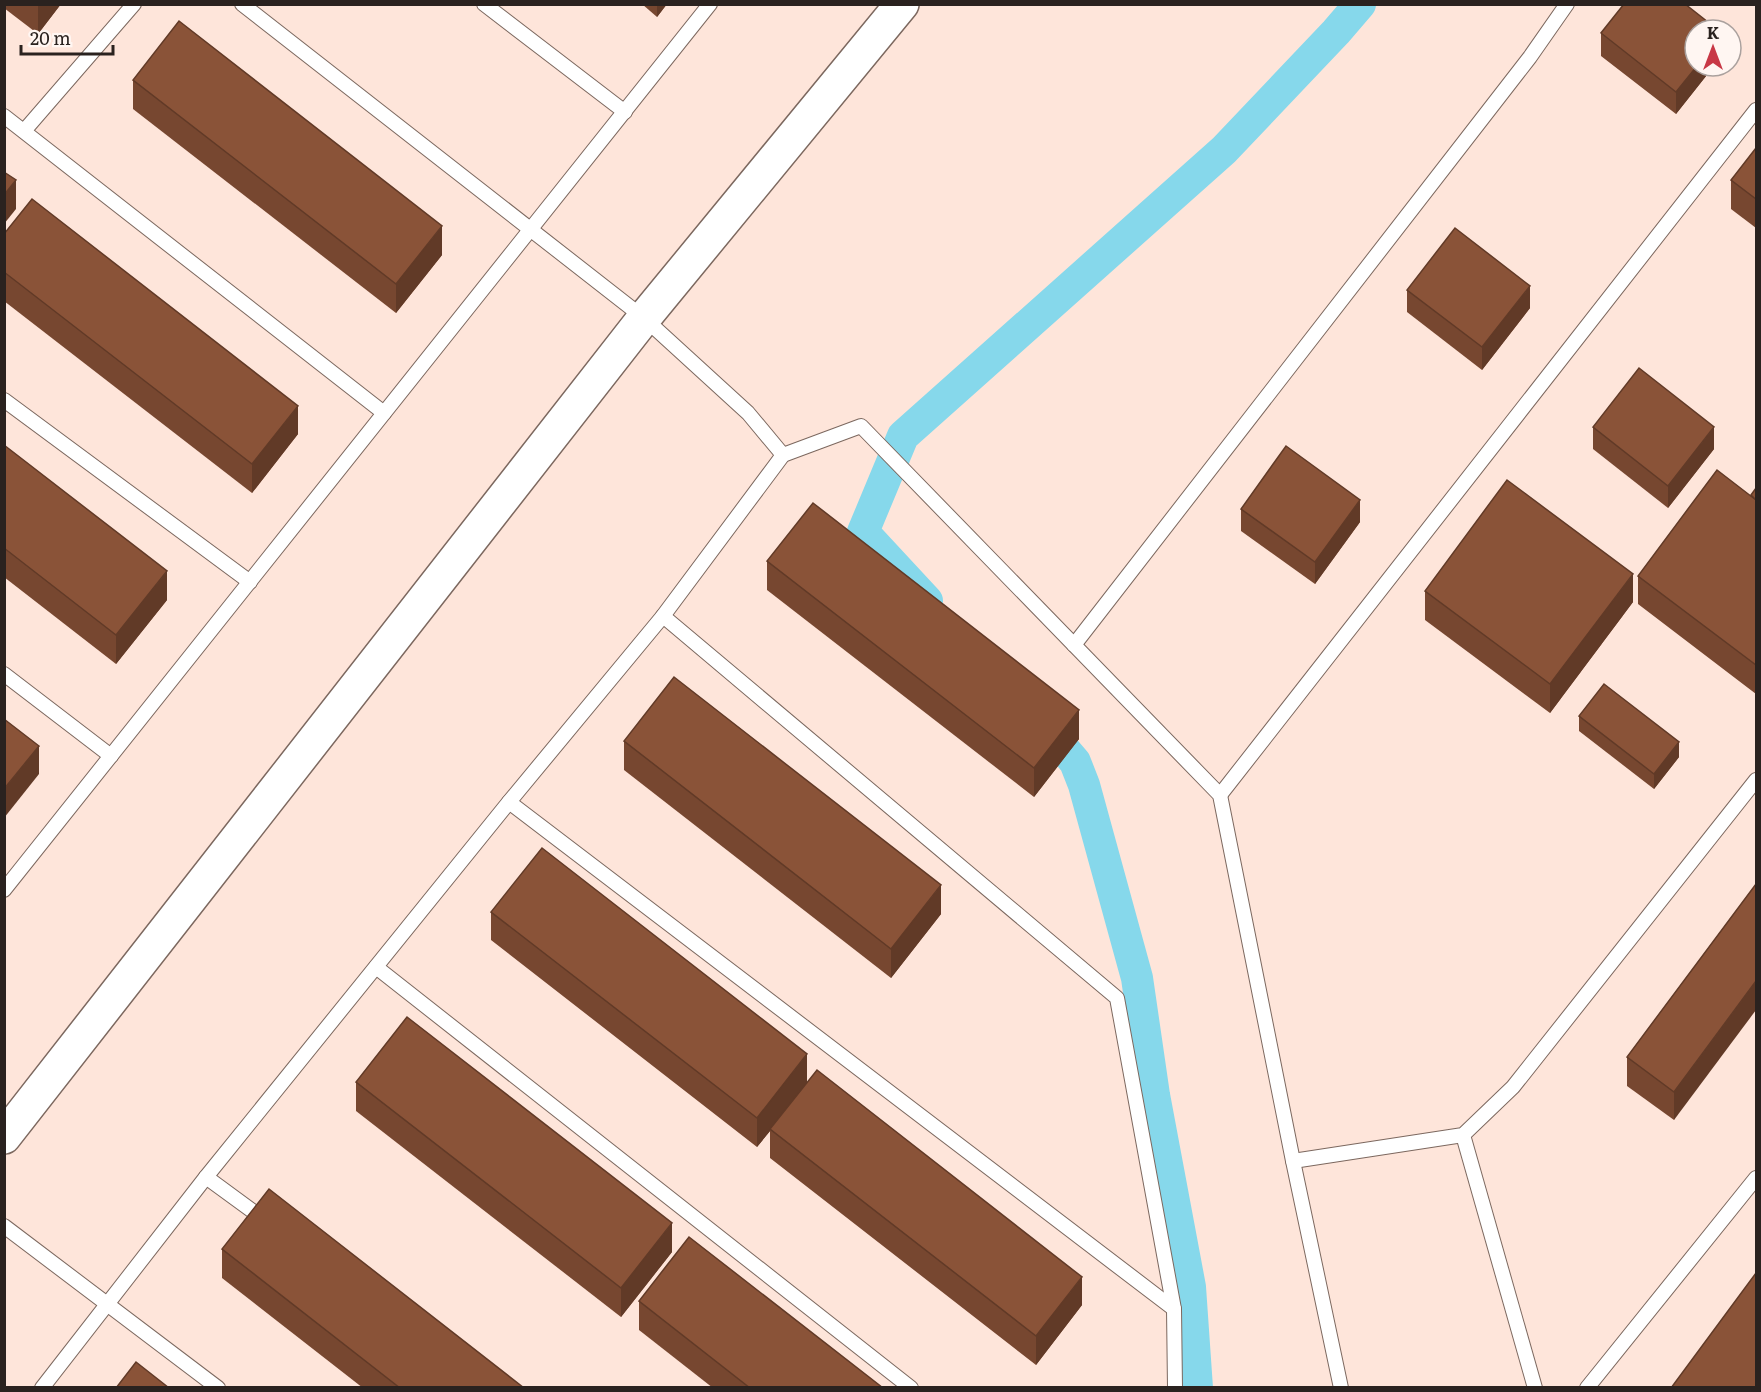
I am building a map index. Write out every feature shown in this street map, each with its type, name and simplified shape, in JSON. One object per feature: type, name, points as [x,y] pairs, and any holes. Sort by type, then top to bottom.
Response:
[{"type":"street","points":[[4,1137],[644,318],[902,4]]},
{"type":"lane","points":[[24,131],[134,4]]},
{"type":"lane","points":[[242,4],[644,318],[748,413],[783,455]]},
{"type":"lane","points":[[483,4],[625,112]]},
{"type":"lane","points":[[4,890],[710,4]]},
{"type":"lane","points":[[1074,645],[1515,76],[1567,4]]},
{"type":"lane","points":[[1220,795],[1756,110]]},
{"type":"lane","points":[[4,116],[384,413]]},
{"type":"lane","points":[[4,400],[250,582]]},
{"type":"lane","points":[[42,1388],[206,1177],[509,802],[663,616],[783,455],[861,426],[1220,795],[1341,1388]]},
{"type":"lane","points":[[663,616],[1117,998],[1174,1309],[1175,1388]]},
{"type":"lane","points":[[4,674],[111,756]]},
{"type":"lane","points":[[1293,1161],[1463,1135],[1513,1087],[1756,780]]},
{"type":"lane","points":[[509,802],[1174,1309]]},
{"type":"lane","points":[[376,967],[911,1388]]},
{"type":"lane","points":[[1463,1135],[1535,1388]]},
{"type":"lane","points":[[206,1177],[274,1226]]},
{"type":"lane","points":[[1587,1388],[1756,1178]]},
{"type":"lane","points":[[4,1226],[218,1388]]},
{"type":"shaded area","points":[[5,5],[1756,5],[1756,1387],[5,1387]]},
{"type":"building","points":[[1624,4],[1685,4],[1703,18],[1683,18],[1683,78],[1687,78],[1676,92],[1601,33]]},
{"type":"building","points":[[179,21],[442,226],[396,284],[133,80]]},
{"type":"building","points":[[1756,148],[1756,199],[1731,180]]},
{"type":"building","points":[[4,172],[16,180],[4,195]]},
{"type":"building","points":[[32,199],[298,406],[252,464],[4,272],[4,234]]},
{"type":"building","points":[[1455,228],[1530,286],[1482,347],[1407,290]]},
{"type":"building","points":[[1639,368],[1714,427],[1668,486],[1593,427]]},
{"type":"building","points":[[4,445],[167,571],[116,635],[4,548]]},
{"type":"building","points":[[1286,446],[1360,500],[1315,562],[1241,509]]},
{"type":"building","points":[[1717,470],[1756,500],[1756,665],[1638,576]]},
{"type":"building","points":[[1507,480],[1633,574],[1550,684],[1425,591]]},
{"type":"building","points":[[1756,488],[1756,500],[1751,495]]},
{"type":"building","points":[[813,503],[1079,710],[1034,768],[767,561]]},
{"type":"building","points":[[674,677],[941,885],[891,949],[624,741]]},
{"type":"building","points":[[1604,684],[1679,742],[1654,774],[1579,716]]},
{"type":"building","points":[[4,719],[39,746],[4,789]]},
{"type":"building","points":[[542,848],[807,1054],[757,1118],[491,912]]},
{"type":"building","points":[[1756,884],[1756,981],[1674,1092],[1627,1057]]},
{"type":"building","points":[[407,1017],[672,1223],[621,1288],[356,1082]]},
{"type":"building","points":[[817,1070],[1082,1277],[1036,1336],[770,1129]]},
{"type":"building","points":[[269,1189],[524,1388],[400,1388],[222,1249]]},
{"type":"building","points":[[689,1237],[883,1388],[750,1388],[639,1301]]},
{"type":"building","points":[[1756,1273],[1756,1388],[1671,1388]]},
{"type":"building","points":[[136,1362],[169,1388],[116,1388]]},
{"type":"waterway","points":[[927,601],[863,532],[903,436],[1224,150],[1360,4]]},
{"type":"waterway","points":[[1039,720],[1075,762],[1084,785],[1137,978],[1154,1095],[1190,1287],[1197,1388]]}]
